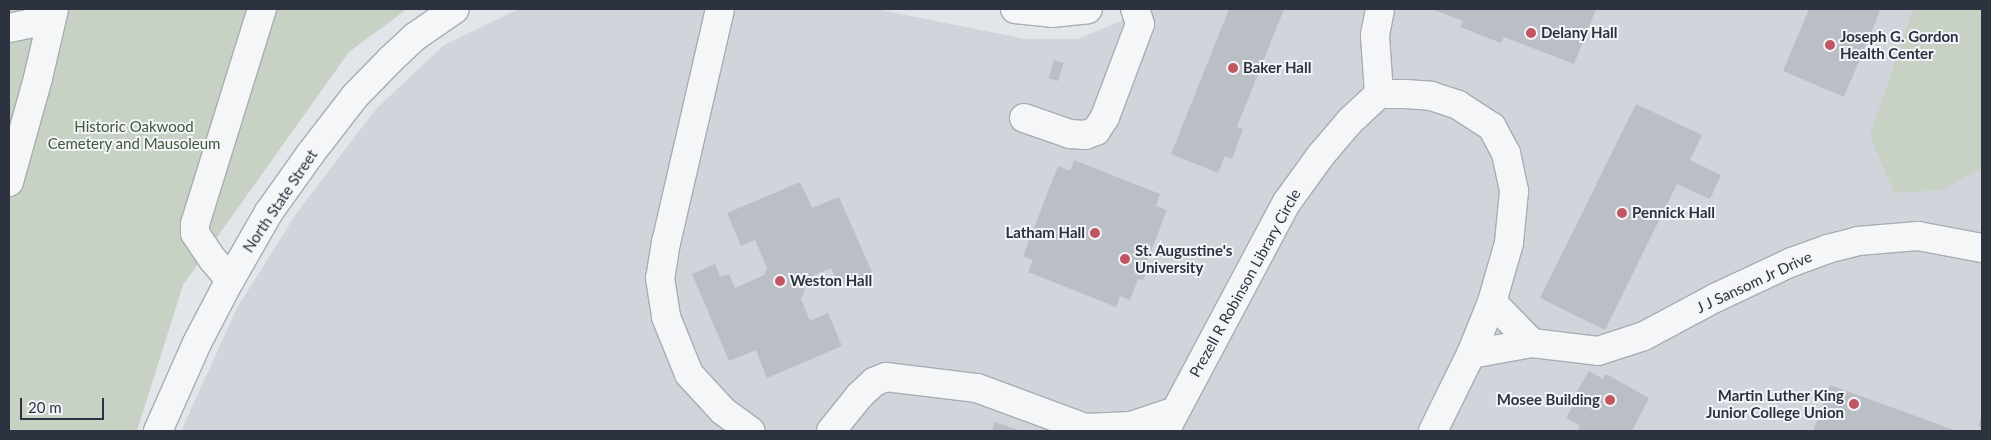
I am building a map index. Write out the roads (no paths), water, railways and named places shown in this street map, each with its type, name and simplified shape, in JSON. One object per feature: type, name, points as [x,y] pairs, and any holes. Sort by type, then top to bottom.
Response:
[{"type":"street","points":[[230,280],[212,260],[195,233],[195,224],[262,9]]},
{"type":"street","name":"North State Street","points":[[158,431],[197,343],[269,212],[311,153],[356,96],[410,42],[455,9]]},
{"type":"street","points":[[720,9],[666,242],[660,278],[666,317],[690,374],[723,411],[751,431]]},
{"type":"street","points":[[1015,9],[1052,13],[1088,9]]},
{"type":"street","points":[[1024,118],[1070,134],[1085,136],[1096,131],[1105,117],[1140,24],[1135,9]]},
{"type":"street","points":[[1380,9],[1375,35],[1379,94],[1431,96],[1458,105],[1492,127],[1506,153],[1514,191],[1509,243],[1492,302],[1471,354],[1434,431]]},
{"type":"street","points":[[9,28],[52,16]]},
{"type":"street","points":[[9,182],[38,78],[52,16]]},
{"type":"street","name":"Prezell R Robinson Library Circle","points":[[1169,422],[1287,202],[1338,135],[1379,94]]},
{"type":"street","name":"J J Sansom Jr Drive","points":[[1471,354],[1532,343],[1598,351],[1644,336],[1716,298],[1792,262],[1827,249],[1858,241],[1918,236],[1982,248]]},
{"type":"street","points":[[1492,302],[1532,343]]},
{"type":"street","points":[[831,431],[859,396],[874,382],[886,377],[977,388],[1086,430],[1169,422]]},
{"type":"place","name":"Delany Hall","points":[[1531,33]]},
{"type":"place","name":"Joseph G. Gordon Health Center","points":[[1830,45]]},
{"type":"place","name":"Baker Hall","points":[[1233,68]]},
{"type":"place","name":"Pennick Hall","points":[[1622,213]]},
{"type":"place","name":"Latham Hall","points":[[1095,233]]},
{"type":"place","name":"St. Augustine's University","points":[[1125,259]]},
{"type":"place","name":"Weston Hall","points":[[780,281]]},
{"type":"place","name":"Mosee Building","points":[[1610,400]]},
{"type":"place","name":"Martin Luther King Junior College Union","points":[[1854,404]]},
{"type":"park label","name":"Historic Oakwood Cemetery and Mausoleum","points":[[134,134]]}]
